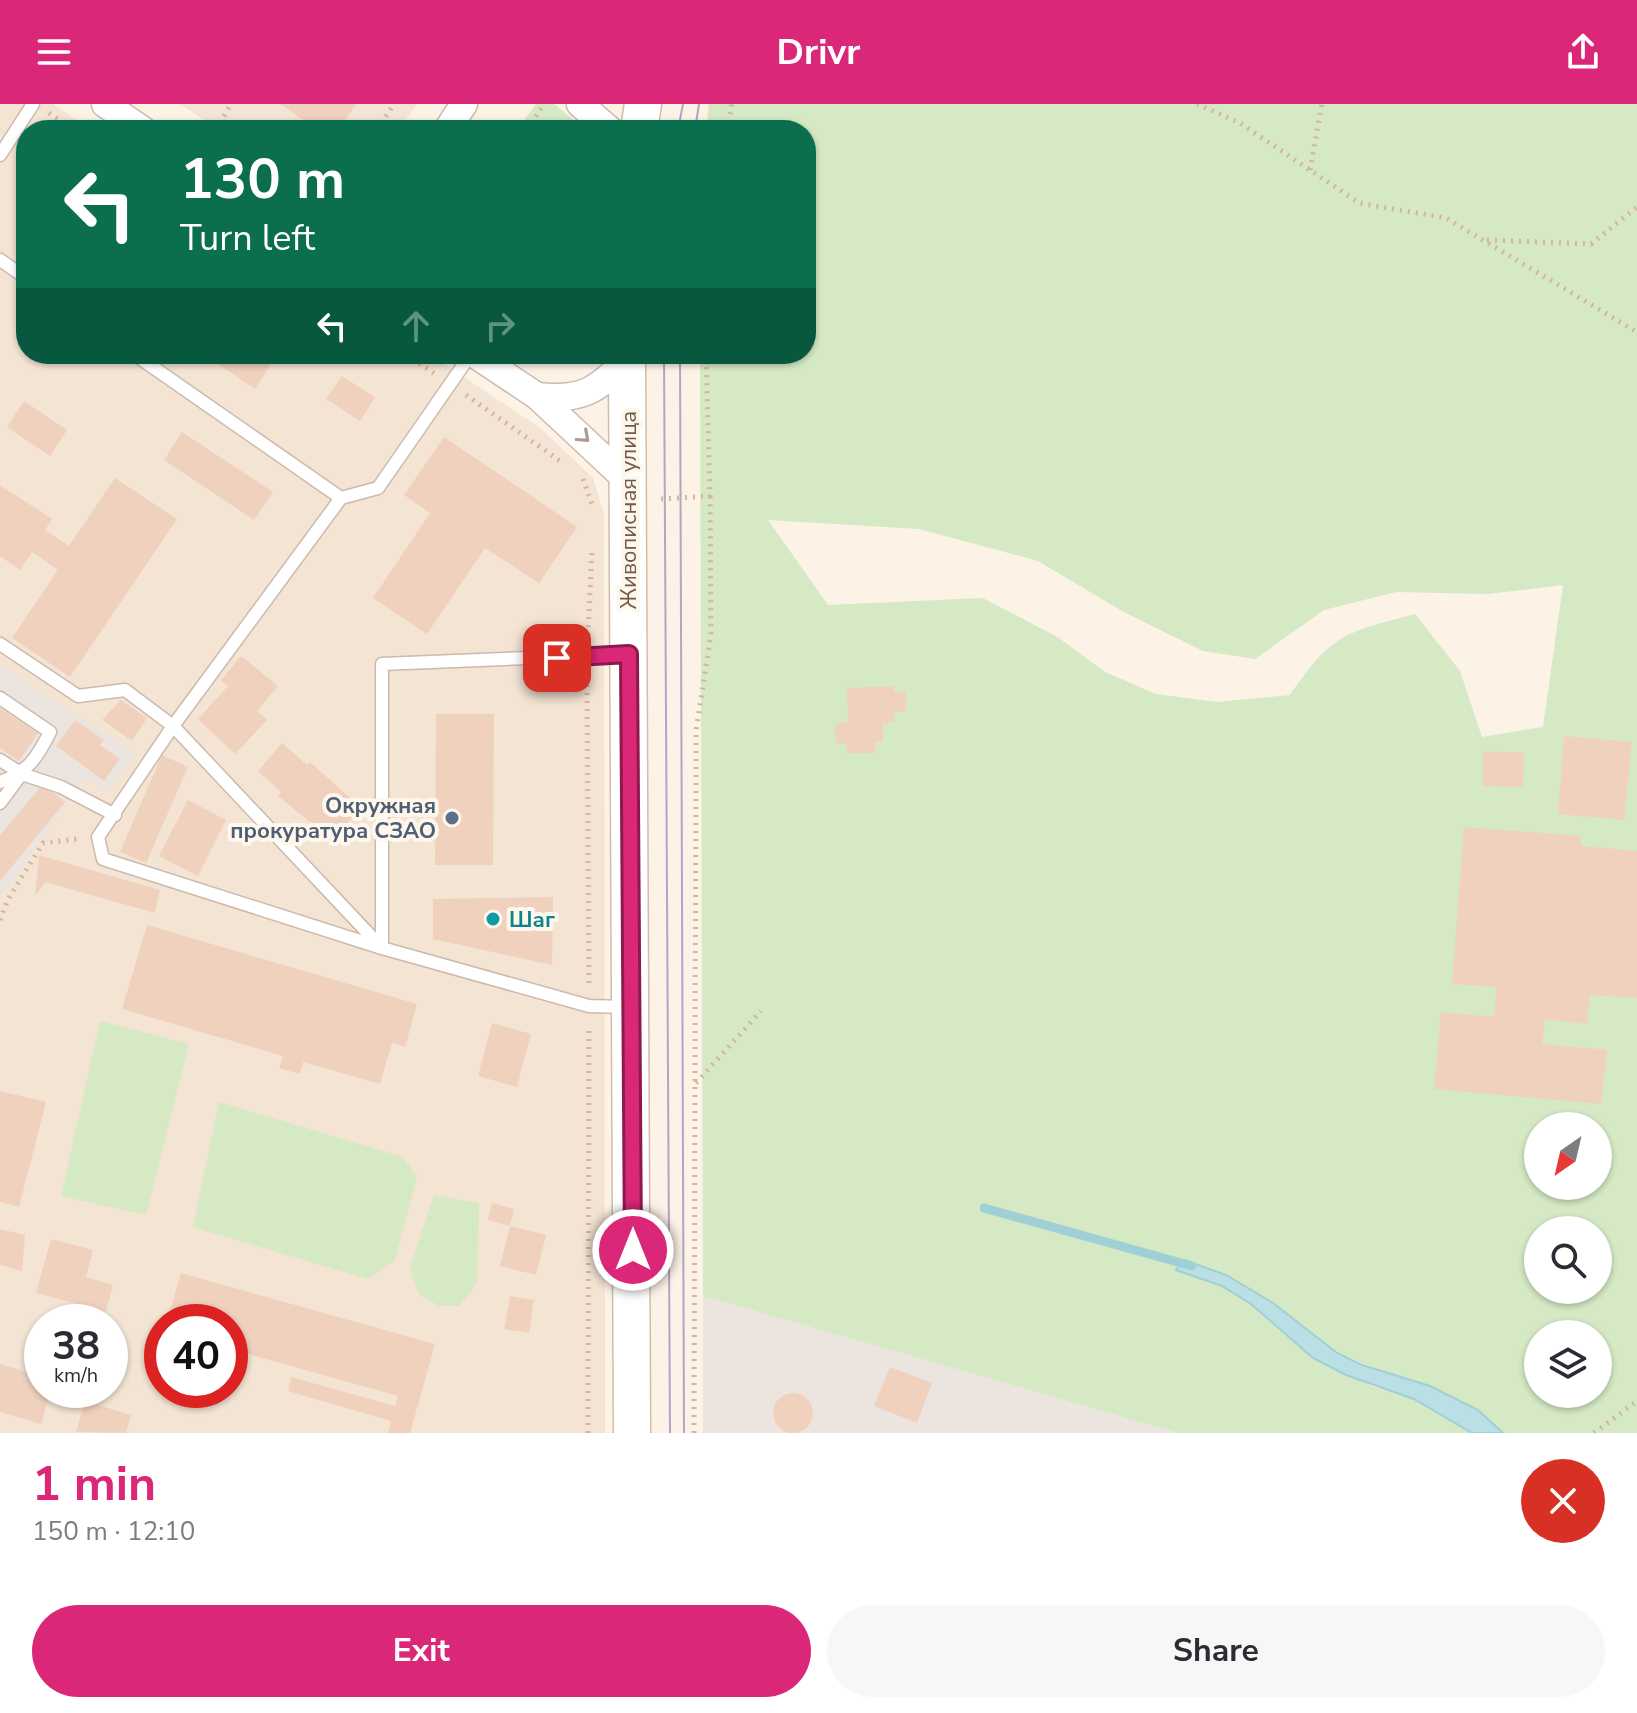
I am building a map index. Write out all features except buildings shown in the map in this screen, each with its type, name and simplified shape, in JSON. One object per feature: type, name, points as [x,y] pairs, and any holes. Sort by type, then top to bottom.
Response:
[{"type":"street","points":[[105,104],[128,120]]},
{"type":"street","points":[[580,104],[598,120]]},
{"type":"street","points":[[487,364],[537,396],[628,492]]},
{"type":"street","points":[[537,396],[563,399],[588,393],[619,364]]},
{"type":"street","name":"Живописная улица","points":[[627,364],[633,1007],[632,1433]]},
{"type":"lane","points":[[0,155],[16,131]]},
{"type":"lane","points":[[148,364],[341,498]]},
{"type":"lane","points":[[465,364],[378,488],[341,498],[173,726],[98,837],[103,859],[382,948],[589,1006],[633,1007]]},
{"type":"lane","points":[[0,644],[78,696],[125,690],[173,726],[382,948]]},
{"type":"lane","points":[[382,948],[382,664],[629,654]]},
{"type":"lane","points":[[0,698],[50,732],[36,760],[0,803]]},
{"type":"lane","points":[[0,760],[22,774],[61,787],[115,815]]},
{"type":"lane","points":[[0,782],[22,774]]},
{"type":"path","points":[[34,104],[59,120]]},
{"type":"path","points":[[1197,104],[1240,123],[1359,203],[1446,218],[1637,332]]},
{"type":"path","points":[[1310,170],[1322,104]]},
{"type":"path","points":[[1484,240],[1591,244],[1637,207]]},
{"type":"path","points":[[421,364],[582,478],[594,508],[593,523]]},
{"type":"path","points":[[694,1433],[696,731],[711,634],[706,364]]},
{"type":"path","points":[[628,492],[710,496]]},
{"type":"path","points":[[588,1433],[587,657],[592,538]]},
{"type":"path","points":[[0,920],[8,899],[43,843],[98,837]]},
{"type":"path","points":[[696,1083],[761,1011]]},
{"type":"path","points":[[1594,1433],[1637,1401]]},
{"type":"shaded area","points":[[0,104],[53,104],[77,120],[16,120],[16,364],[444,364],[539,427],[593,478],[604,514],[605,1433],[0,1433]]},
{"type":"shaded area","points":[[180,104],[417,104],[406,120],[204,120]]},
{"type":"shaded area","points":[[0,666],[136,754],[108,792],[86,776],[0,899]]},
{"type":"shaded area","points":[[703,1296],[797,1323],[1178,1433],[703,1433]]},
{"type":"green space","points":[[536,104],[554,104],[574,120],[524,120]]},
{"type":"green space","points":[[709,104],[1637,104],[1637,1433],[1503,1433],[1478,1410],[1337,1353],[1273,1303],[1226,1275],[1185,1260],[1177,1270],[1222,1286],[1251,1304],[1313,1358],[1372,1386],[1414,1399],[1472,1433],[1178,1433],[703,1296],[700,364],[816,364],[816,120],[707,120]],"holes":[[[768,520],[919,529],[1038,561],[1122,611],[1203,651],[1255,659],[1324,610],[1396,592],[1488,594],[1563,585],[1543,727],[1482,737],[1460,671],[1415,614],[1342,638],[1318,659],[1290,695],[1217,702],[1156,694],[1105,672],[1059,638],[983,598],[828,605]]]},
{"type":"green space","points":[[100,1021],[189,1044],[146,1215],[61,1196]]},
{"type":"green space","points":[[219,1102],[403,1157],[417,1177],[395,1260],[368,1279],[193,1227]]},
{"type":"green space","points":[[434,1195],[479,1203],[477,1283],[459,1306],[439,1306],[418,1293],[410,1268]]},
{"type":"water","points":[[1184,1260],[1226,1275],[1273,1303],[1337,1353],[1362,1365],[1430,1386],[1478,1410],[1503,1433],[1472,1433],[1414,1399],[1346,1375],[1313,1358],[1251,1304],[1222,1286],[1176,1270]]},
{"type":"waterway","points":[[984,1208],[1192,1266]]},
{"type":"tram line","points":[[680,120],[683,104]]},
{"type":"tram line","points":[[697,120],[699,104]]},
{"type":"tram line","points":[[664,364],[670,1433]]},
{"type":"tram line","points":[[680,364],[684,1433]]},
{"type":"place","name":"Окружная прокуратура СЗАО","points":[[452,818]]},
{"type":"place","name":"Шаг","points":[[493,919]]},
{"type":"route","points":[[557,658],[629,654],[633,1250]]}]
